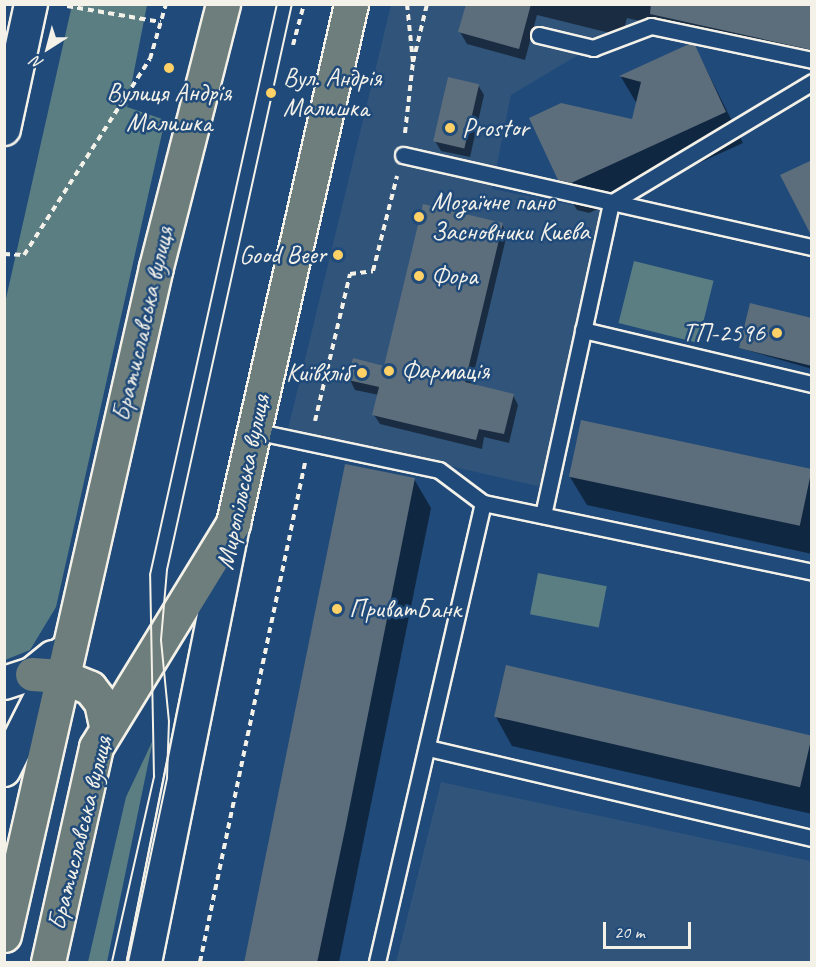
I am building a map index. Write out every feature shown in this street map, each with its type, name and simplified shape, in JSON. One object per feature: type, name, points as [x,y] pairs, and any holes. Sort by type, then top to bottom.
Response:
[{"type":"main road","name":"Братиславська вулиця","points":[[4,934],[43,670],[201,73],[223,4]]},
{"type":"main road","name":"Миропільська вулиця","points":[[233,523],[351,4]]},
{"type":"main road","name":"Братиславська вулиця","points":[[48,963],[96,747],[106,726],[233,523]]},
{"type":"main road","points":[[43,670],[90,688],[101,702],[106,726]]},
{"type":"street","points":[[4,129],[13,45],[31,4]]},
{"type":"street","name":"Миропільська вулиця","points":[[144,963],[233,523]]},
{"type":"street","name":"Братиславська вулиця","points":[[4,770],[43,670]]},
{"type":"lane","points":[[539,35],[593,48],[651,26],[812,60]]},
{"type":"lane","points":[[543,515],[611,203],[812,82]]},
{"type":"lane","points":[[403,155],[812,247]]},
{"type":"lane","points":[[583,330],[812,384]]},
{"type":"lane","points":[[254,431],[439,470],[483,502],[812,572]]},
{"type":"lane","points":[[377,963],[483,502]]},
{"type":"lane","points":[[428,748],[812,838]]},
{"type":"path","points":[[4,254],[24,255],[150,59],[166,4]]},
{"type":"path","points":[[293,45],[304,4]]},
{"type":"path","points":[[407,4],[413,62]]},
{"type":"path","points":[[200,963],[309,443],[350,274],[373,271],[403,155],[413,62],[427,4]]},
{"type":"path","points":[[67,6],[160,22]]},
{"type":"shaded area","points":[[391,5],[811,5],[811,61],[632,23],[511,95],[492,189],[603,211],[542,487],[288,429]]},
{"type":"shaded area","points":[[441,782],[811,861],[811,962],[396,962]]},
{"type":"green space","points":[[72,5],[147,5],[127,107],[165,120],[56,607],[30,650],[5,660],[5,303]]},
{"type":"green space","points":[[634,261],[714,281],[698,343],[619,323]]},
{"type":"green space","points":[[538,573],[607,586],[599,628],[530,614]]},
{"type":"green space","points":[[153,740],[107,962],[88,962],[126,797]]},
{"type":"building","points":[[466,4],[531,4],[519,49],[458,32]]},
{"type":"building","points":[[651,4],[812,4],[812,50],[650,14]]},
{"type":"building","points":[[689,44],[695,45],[726,112],[571,183],[558,180],[529,118],[561,103],[632,119],[641,82],[619,76]]},
{"type":"building","points":[[448,77],[479,84],[464,149],[433,141]]},
{"type":"building","points":[[812,160],[812,237],[780,175]]},
{"type":"building","points":[[423,204],[503,223],[465,382],[514,394],[504,434],[479,429],[476,440],[372,415],[379,387],[348,380],[353,358],[384,366]]},
{"type":"building","name":"ТП-2596","points":[[750,303],[812,318],[812,366],[739,348]]},
{"type":"building","points":[[581,420],[812,469],[800,526],[569,477]]},
{"type":"building","points":[[345,464],[415,478],[346,825],[317,963],[244,963]]},
{"type":"building","points":[[506,665],[812,736],[800,787],[494,717]]},
{"type":"tram line","points":[[112,962],[154,777],[150,575],[277,4]]},
{"type":"tram line","points":[[128,962],[167,778],[169,722],[161,640],[167,570],[292,4]]},
{"type":"place","name":"Вулиця Андрія Малишка","points":[[169,68]]},
{"type":"place","name":"Вул. Андрія Малишка","points":[[271,93]]},
{"type":"place","name":"Prostor","points":[[450,128]]},
{"type":"place","name":"Мозаїчне пано Засновники Києва","points":[[419,217]]},
{"type":"place","name":"Good Beer","points":[[338,255]]},
{"type":"place","name":"Фора","points":[[419,276]]},
{"type":"place","name":"ТП-2596","points":[[777,333]]},
{"type":"place","name":"Фармація","points":[[389,371]]},
{"type":"place","name":"Київхліб","points":[[362,373]]},
{"type":"place","name":"ПриватБанк","points":[[337,609]]}]
